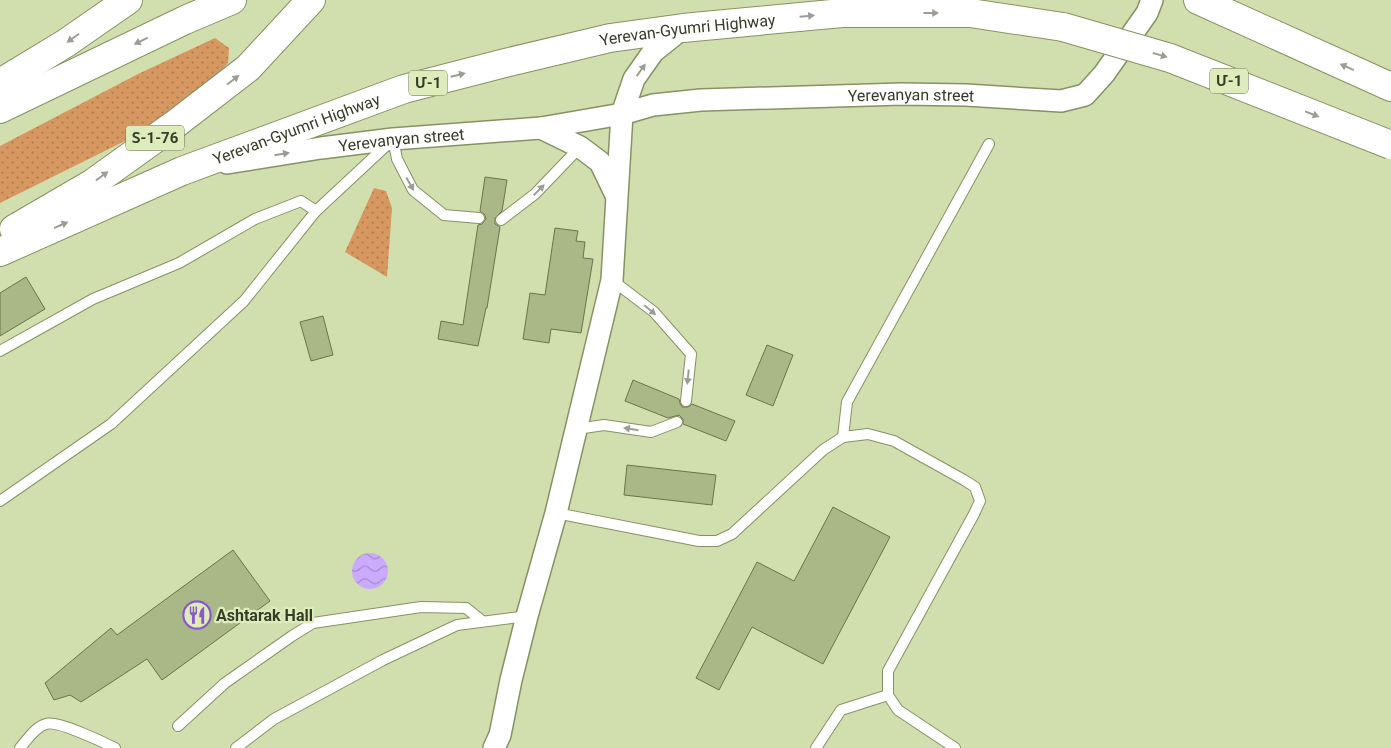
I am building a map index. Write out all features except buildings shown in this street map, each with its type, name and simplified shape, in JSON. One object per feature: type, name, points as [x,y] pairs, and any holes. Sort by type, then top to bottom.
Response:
[{"type":"highway","points":[[0,83],[66,43],[128,0]]},
{"type":"highway","points":[[0,109],[185,20],[232,0]]},
{"type":"highway","name":"Տ-1-76","points":[[0,237],[93,183],[174,125],[248,68],[311,0]]},
{"type":"highway","points":[[1198,0],[1391,87]]},
{"type":"highway","name":"Yerevan-Gyumri Highway","points":[[0,252],[182,171],[404,89],[610,38],[683,28],[842,13],[970,13],[1063,27],[1170,58],[1391,145]]},
{"type":"street","name":"Yerevanyan street","points":[[182,171],[321,148],[394,139],[541,128],[622,114],[653,105],[701,100],[938,95],[1061,101],[1085,95],[1104,74],[1147,13],[1152,0]]},
{"type":"street","points":[[500,744],[511,680],[556,513],[612,280],[622,114],[634,79],[653,52],[683,28]]},
{"type":"street","points":[[541,128],[580,147],[600,162],[616,196]]},
{"type":"lane","points":[[0,501],[111,424],[244,301],[316,211],[394,139]]},
{"type":"lane","points":[[394,139],[397,159],[413,190],[444,215],[479,218]]},
{"type":"lane","points":[[844,437],[847,402],[990,144]]},
{"type":"lane","points":[[501,220],[535,194],[580,147]]},
{"type":"lane","points":[[0,351],[93,299],[178,263],[255,219],[301,201],[316,211]]},
{"type":"lane","points":[[612,280],[654,312],[691,354],[686,401]]},
{"type":"lane","points":[[577,428],[604,425],[652,432],[677,422]]},
{"type":"lane","points":[[556,513],[690,539],[717,541],[732,534],[823,450],[844,437],[868,434],[894,441],[975,487],[980,501],[974,514],[888,671],[888,696],[898,710],[955,748]]},
{"type":"lane","points":[[178,726],[225,683],[292,636],[313,624],[421,607],[466,608],[482,621]]},
{"type":"lane","points":[[236,748],[274,719],[383,660],[457,625],[527,616]]},
{"type":"lane","points":[[816,748],[841,710],[888,696]]},
{"type":"lane","points":[[20,748],[35,732],[46,724],[55,724],[92,737],[115,748]]},
{"type":"shaded area","points":[[215,38],[229,48],[228,63],[213,79],[143,132],[0,203],[0,146],[138,74]]},
{"type":"shaded area","points":[[374,188],[386,191],[392,208],[387,277],[345,252]]},
{"type":"water","points":[[370,553],[377,554],[383,558],[387,564],[387,578],[383,584],[377,588],[370,589],[363,588],[357,584],[353,578],[352,571],[353,564],[357,558],[363,554]]},
{"type":"place","name":"Ashtarak Hall","points":[[197,615]]}]
